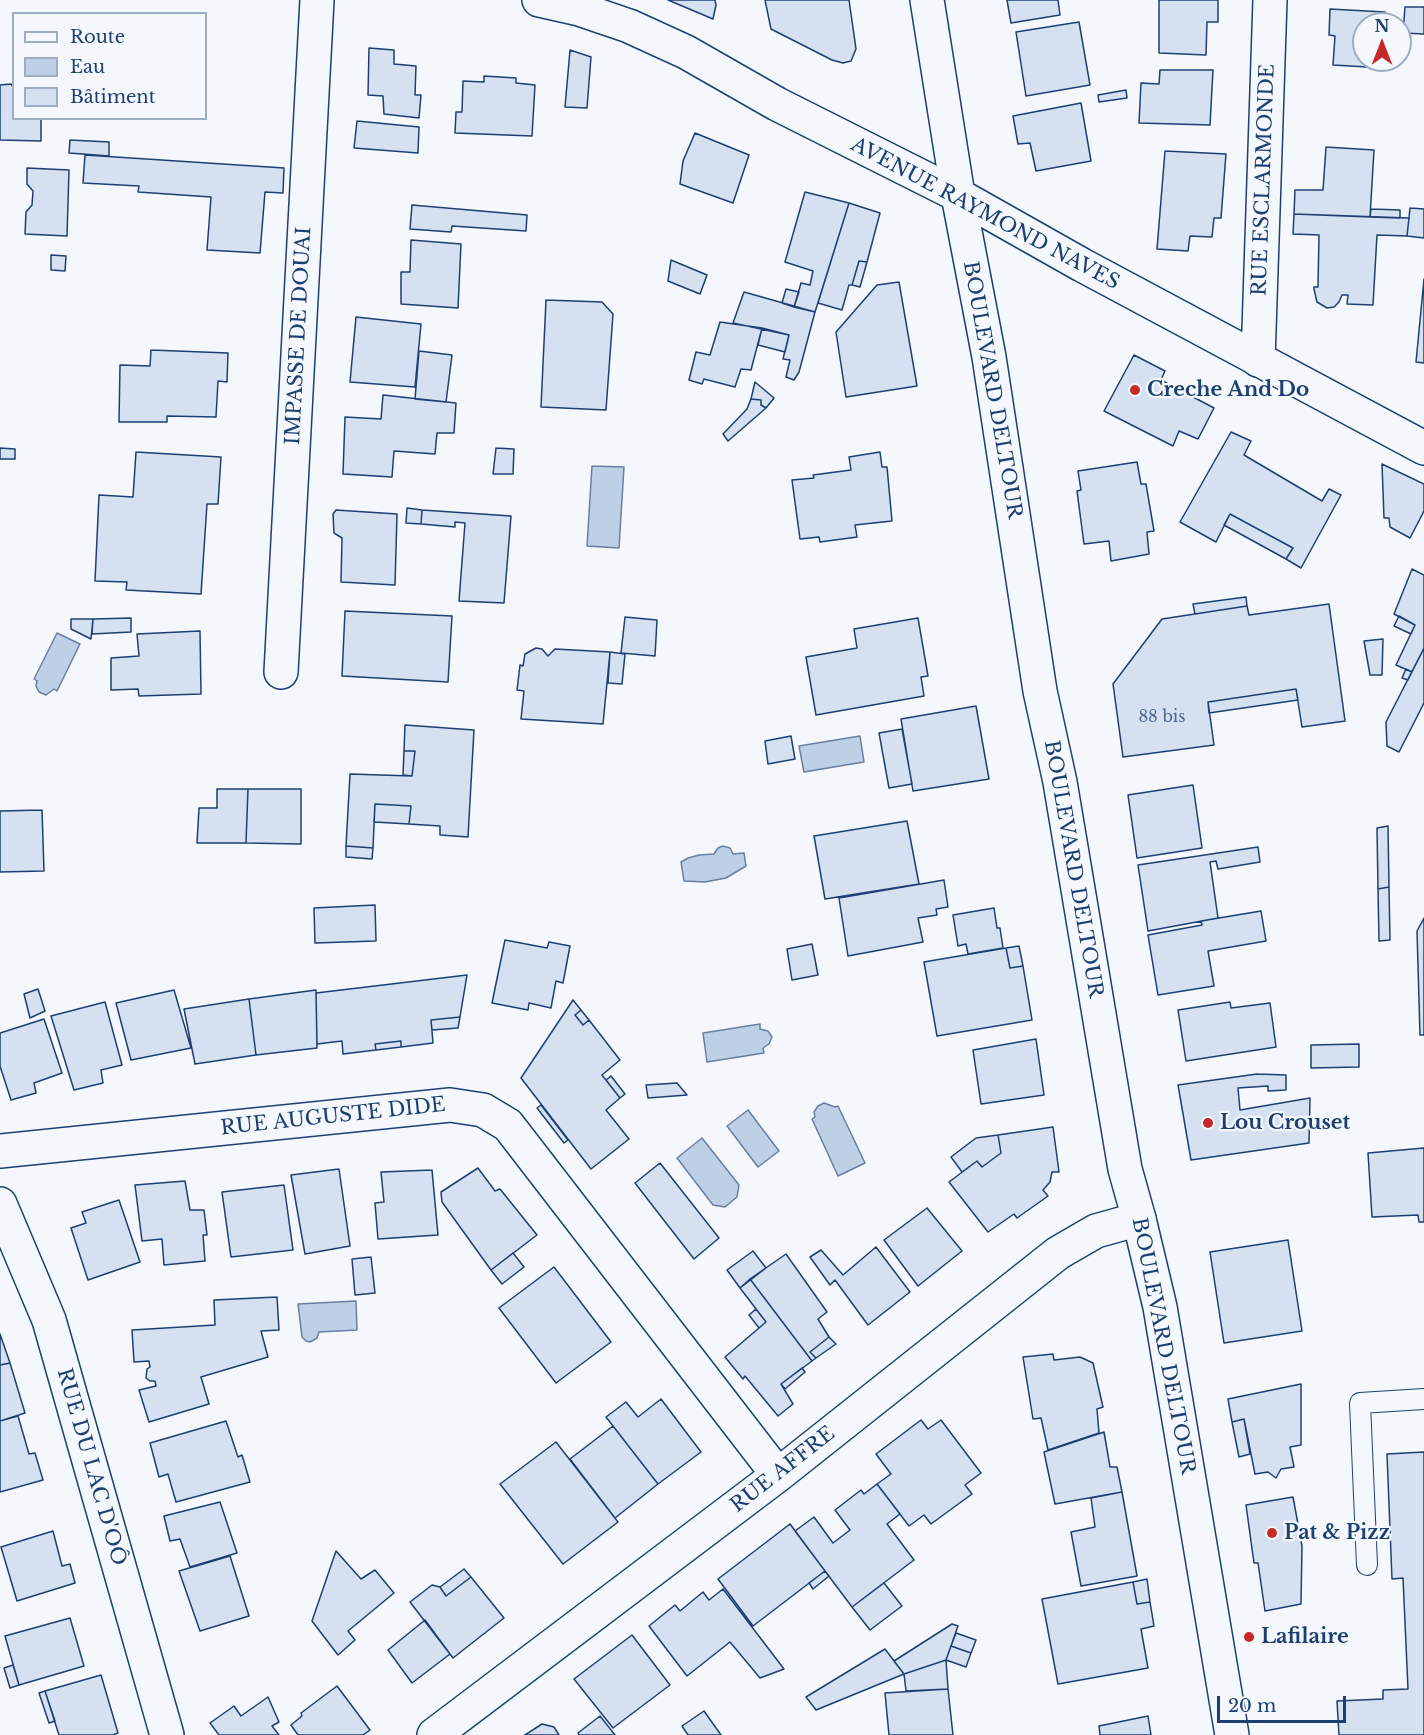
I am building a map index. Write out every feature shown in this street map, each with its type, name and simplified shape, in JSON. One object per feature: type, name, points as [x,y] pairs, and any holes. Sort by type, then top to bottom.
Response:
[{"type":"street","name":"IMPASSE DE DOUAI","points":[[281,672],[317,0]]},
{"type":"street","name":"AVENUE RAYMOND NAVES","points":[[539,0],[579,9],[639,30],[686,52],[777,104],[958,195],[1082,265],[1424,448]]},
{"type":"street","name":"BOULEVARD DELTOUR","points":[[927,0],[958,195],[989,357],[1040,691],[1060,782],[1125,1169],[1160,1307],[1232,1735]]},
{"type":"street","name":"RUE ESCLARMONDE","points":[[1258,360],[1270,0]]},
{"type":"street","name":"RUE AUGUSTE DIDE","points":[[0,1151],[450,1105],[483,1110],[508,1125],[778,1475]]},
{"type":"street","name":"RUE DU LAC D'OÔ","points":[[0,1204],[49,1320],[167,1735]]},
{"type":"street","name":"RUE AFFRE","points":[[434,1735],[778,1475],[1058,1253],[1096,1231],[1139,1219]]},
{"type":"lane","points":[[1367,1565],[1360,1403],[1424,1399]]},
{"type":"water","points":[[592,466],[624,467],[619,548],[587,546]]},
{"type":"water","points":[[57,633],[80,644],[57,691],[54,689],[46,695],[39,692],[36,686],[37,681],[34,679]]},
{"type":"water","points":[[860,736],[864,762],[804,772],[799,746]]},
{"type":"water","points":[[723,846],[730,848],[733,854],[744,853],[746,866],[726,878],[705,882],[684,881],[681,862],[699,855],[714,854],[718,848]]},
{"type":"water","points":[[760,1024],[760,1029],[768,1031],[772,1037],[769,1044],[763,1048],[764,1053],[707,1062],[703,1033]]},
{"type":"water","points":[[824,1103],[838,1106],[865,1163],[838,1176],[812,1119],[815,1117],[814,1112],[818,1106]]},
{"type":"water","points":[[748,1110],[779,1151],[758,1167],[727,1126]]},
{"type":"water","points":[[702,1138],[739,1185],[737,1197],[725,1207],[713,1205],[677,1158]]},
{"type":"water","points":[[356,1301],[357,1330],[319,1332],[317,1338],[310,1342],[302,1337],[298,1304]]},
{"type":"building","points":[[668,0],[715,0],[713,19]]},
{"type":"building","points":[[765,0],[849,0],[856,49],[851,61],[843,63],[832,60],[771,29]]},
{"type":"building","points":[[1007,0],[1058,0],[1060,15],[1011,23]]},
{"type":"building","points":[[1159,0],[1218,0],[1218,22],[1207,22],[1206,55],[1159,53]]},
{"type":"building","points":[[1405,7],[1424,7],[1424,34],[1412,33],[1412,12],[1405,12]]},
{"type":"building","points":[[1330,9],[1385,12],[1352,12],[1352,66],[1333,65],[1335,36],[1329,35]]},
{"type":"building","points":[[1079,22],[1090,85],[1026,96],[1016,32]]},
{"type":"building","points":[[369,48],[394,50],[394,64],[416,66],[415,95],[421,95],[419,118],[384,114],[383,96],[368,95]]},
{"type":"building","points":[[570,50],[591,57],[587,108],[565,107]]},
{"type":"building","points":[[1160,70],[1213,70],[1210,125],[1139,123],[1141,83],[1159,84]]},
{"type":"building","points":[[484,76],[516,78],[516,83],[535,85],[532,136],[455,133],[456,112],[462,112],[463,81],[484,82]]},
{"type":"building","points":[[0,85],[12,85],[12,120],[41,120],[41,141],[0,140]]},
{"type":"building","points":[[1126,90],[1127,98],[1099,102],[1098,95]]},
{"type":"building","points":[[1081,103],[1091,161],[1036,171],[1030,143],[1018,144],[1013,116]]},
{"type":"building","points":[[357,121],[419,127],[418,153],[354,148]]},
{"type":"building","points":[[695,133],[749,155],[733,203],[680,184],[683,161]]},
{"type":"building","points":[[70,140],[109,142],[109,156],[69,153]]},
{"type":"building","points":[[1326,147],[1374,150],[1370,217],[1294,214],[1295,190],[1323,190]]},
{"type":"building","points":[[1165,151],[1226,154],[1221,218],[1214,218],[1212,237],[1190,236],[1188,251],[1157,249]]},
{"type":"building","points":[[85,155],[284,168],[283,193],[265,192],[260,253],[207,250],[211,197],[138,192],[139,186],[83,183]]},
{"type":"building","points":[[27,168],[69,170],[67,236],[25,234],[26,212],[32,205],[33,191],[27,184]]},
{"type":"building","points":[[805,192],[849,203],[815,312],[794,307],[801,283],[810,285],[813,271],[785,262]]},
{"type":"building","points":[[849,203],[880,213],[867,262],[859,261],[842,310],[818,303]]},
{"type":"building","points":[[412,205],[527,215],[526,231],[452,226],[451,232],[410,229]]},
{"type":"building","points":[[1410,208],[1424,209],[1424,238],[1407,236]]},
{"type":"building","points":[[1371,209],[1400,210],[1400,218],[1370,217]]},
{"type":"building","points":[[1294,214],[1409,218],[1407,236],[1377,235],[1373,305],[1347,304],[1348,295],[1342,295],[1334,307],[1327,308],[1317,302],[1314,287],[1318,287],[1319,235],[1293,234]]},
{"type":"building","points":[[411,240],[461,244],[458,308],[401,304],[401,272],[410,272]]},
{"type":"building","points":[[51,255],[66,256],[65,271],[51,270]]},
{"type":"building","points":[[671,260],[707,275],[700,294],[668,281]]},
{"type":"building","points":[[859,261],[867,262],[860,287],[852,285]]},
{"type":"building","points":[[1424,279],[1424,363],[1416,362]]},
{"type":"building","points":[[899,282],[917,386],[846,397],[836,332],[877,285]]},
{"type":"building","points":[[786,289],[799,292],[794,307],[782,303]]},
{"type":"building","points":[[744,292],[815,312],[799,372],[794,380],[786,377],[790,360],[783,359],[789,335],[733,323]]},
{"type":"building","points":[[546,300],[602,302],[613,314],[606,410],[541,407]]},
{"type":"building","points":[[356,317],[421,324],[415,387],[350,382]]},
{"type":"building","points":[[720,322],[762,328],[751,370],[741,369],[735,387],[704,379],[702,384],[689,380],[696,352],[710,355]]},
{"type":"building","points":[[762,328],[789,335],[785,352],[758,345]]},
{"type":"building","points":[[151,350],[228,353],[227,382],[218,381],[216,417],[167,416],[167,422],[119,422],[120,365],[150,366]]},
{"type":"building","points":[[419,351],[452,355],[446,402],[415,399]]},
{"type":"building","points":[[1134,355],[1165,371],[1161,380],[1214,408],[1198,439],[1179,431],[1173,446],[1104,411]]},
{"type":"building","points":[[755,382],[774,398],[766,408],[761,405],[761,400],[751,399]]},
{"type":"building","points":[[383,395],[456,403],[454,433],[437,433],[435,454],[394,451],[392,477],[343,474],[345,417],[381,419]]},
{"type":"building","points":[[751,399],[761,400],[761,405],[766,408],[728,441],[723,434],[747,409]]},
{"type":"building","points":[[1231,432],[1251,441],[1244,455],[1322,501],[1329,489],[1341,495],[1301,568],[1286,559],[1293,548],[1230,514],[1216,542],[1180,522]]},
{"type":"building","points":[[0,448],[15,449],[15,459],[0,459]]},
{"type":"building","points":[[496,448],[514,449],[513,474],[493,474]]},
{"type":"building","points":[[136,452],[221,457],[218,504],[207,504],[201,594],[126,590],[127,582],[95,581],[99,495],[133,497]]},
{"type":"building","points":[[880,452],[882,467],[887,467],[892,521],[855,525],[857,537],[820,542],[819,537],[800,539],[792,480],[851,470],[849,457]]},
{"type":"building","points":[[1137,462],[1141,484],[1146,484],[1154,531],[1147,532],[1149,554],[1111,561],[1109,541],[1084,544],[1077,491],[1081,490],[1078,471]]},
{"type":"building","points":[[1382,464],[1424,484],[1424,511],[1410,538],[1390,527],[1389,518],[1384,518]]},
{"type":"building","points":[[407,508],[422,510],[421,524],[406,523]]},
{"type":"building","points":[[336,510],[397,514],[395,585],[341,582],[342,538],[334,533],[333,514]]},
{"type":"building","points":[[422,510],[511,516],[504,603],[459,601],[465,523],[455,522],[455,527],[421,524]]},
{"type":"building","points":[[1230,514],[1293,548],[1286,559],[1224,525]]},
{"type":"building","points":[[1412,569],[1424,575],[1424,648],[1412,672],[1396,665],[1415,625],[1394,614]]},
{"type":"building","points":[[1246,597],[1247,606],[1195,614],[1193,604]]},
{"type":"building","points":[[1329,604],[1345,721],[1302,727],[1296,689],[1208,702],[1214,745],[1123,757],[1113,684],[1162,619],[1247,606],[1249,615]]},
{"type":"building","points":[[345,611],[452,616],[448,682],[342,676]]},
{"type":"building","points":[[1399,616],[1415,625],[1411,634],[1394,626]]},
{"type":"building","points":[[625,617],[657,620],[655,656],[621,653]]},
{"type":"building","points":[[131,618],[131,632],[92,634],[93,619]]},
{"type":"building","points":[[918,618],[928,676],[921,677],[924,696],[816,715],[806,657],[857,648],[854,629]]},
{"type":"building","points":[[71,619],[93,619],[91,639],[71,629]]},
{"type":"building","points":[[200,631],[201,694],[139,696],[138,689],[111,690],[111,658],[139,656],[137,634]]},
{"type":"building","points":[[1383,639],[1382,675],[1370,675],[1364,641]]},
{"type":"building","points":[[536,648],[542,649],[548,656],[555,649],[610,652],[603,724],[521,719],[524,691],[517,690],[520,665],[523,666],[525,654]]},
{"type":"building","points":[[1424,648],[1424,703],[1399,752],[1387,746],[1386,722]]},
{"type":"building","points":[[610,652],[625,654],[622,684],[608,683]]},
{"type":"building","points":[[1406,669],[1412,672],[1408,680],[1402,678]]},
{"type":"building","points":[[1296,689],[1298,700],[1209,713],[1208,702]]},
{"type":"building","points":[[976,706],[989,779],[913,791],[901,719]]},
{"type":"building","points":[[405,725],[474,730],[468,837],[440,835],[440,826],[409,824],[411,806],[375,804],[373,848],[346,846],[350,774],[412,776],[415,751],[404,751]]},
{"type":"building","points":[[902,729],[912,784],[889,788],[879,733]]},
{"type":"building","points":[[791,736],[795,759],[768,764],[765,741]]},
{"type":"building","points":[[404,751],[415,751],[412,776],[403,775]]},
{"type":"building","points":[[1193,785],[1202,848],[1137,858],[1128,795]]},
{"type":"building","points":[[217,789],[248,789],[246,843],[197,843],[199,808],[217,808]]},
{"type":"building","points":[[248,789],[301,789],[301,844],[246,843]]},
{"type":"building","points":[[375,804],[411,806],[409,824],[374,822]]},
{"type":"building","points":[[42,810],[44,871],[0,872],[0,811]]},
{"type":"building","points":[[907,821],[919,884],[825,899],[814,836]]},
{"type":"building","points":[[1388,826],[1389,887],[1378,889],[1377,828]]},
{"type":"building","points":[[346,846],[373,848],[372,859],[346,857]]},
{"type":"building","points":[[1258,847],[1260,862],[1218,869],[1216,861],[1210,862],[1218,918],[1148,931],[1138,865]]},
{"type":"building","points":[[944,880],[948,907],[936,909],[937,915],[918,918],[923,942],[848,956],[839,898]]},
{"type":"building","points":[[1389,887],[1390,940],[1379,941],[1378,889]]},
{"type":"building","points":[[375,905],[376,941],[315,943],[314,908]]},
{"type":"building","points":[[994,908],[1003,948],[968,954],[966,944],[958,946],[953,915]]},
{"type":"building","points":[[1261,911],[1266,941],[1208,951],[1214,986],[1158,995],[1148,935],[1202,925],[1201,921]]},
{"type":"building","points":[[1424,918],[1424,1035],[1420,1035],[1417,931]]},
{"type":"building","points":[[505,940],[547,948],[549,942],[570,946],[563,983],[556,981],[551,1008],[529,1003],[528,1010],[492,1003]]},
{"type":"building","points":[[812,944],[818,975],[792,980],[787,949]]},
{"type":"building","points":[[1019,946],[1023,966],[1010,968],[1006,948]]},
{"type":"building","points":[[1006,948],[1010,968],[1023,966],[1032,1020],[937,1036],[924,962]]},
{"type":"building","points":[[467,975],[460,1017],[431,1020],[433,1043],[401,1047],[401,1041],[375,1044],[376,1050],[343,1054],[342,1041],[317,1044],[316,993]]},
{"type":"building","points":[[38,989],[45,1011],[30,1018],[24,994]]},
{"type":"building","points":[[174,990],[191,1048],[131,1060],[116,1003]]},
{"type":"building","points":[[316,990],[317,1048],[256,1055],[249,999]]},
{"type":"building","points":[[249,999],[256,1055],[195,1064],[184,1009]]},
{"type":"building","points":[[573,1000],[581,1010],[575,1015],[583,1025],[589,1020],[620,1060],[602,1075],[620,1098],[606,1110],[629,1139],[591,1169],[521,1078]]},
{"type":"building","points":[[105,1002],[122,1065],[101,1070],[103,1083],[74,1090],[51,1016]]},
{"type":"building","points":[[1230,1002],[1231,1008],[1270,1003],[1276,1047],[1186,1061],[1178,1010]]},
{"type":"building","points":[[581,1010],[589,1020],[583,1025],[575,1015]]},
{"type":"building","points":[[460,1017],[458,1028],[432,1030],[431,1020]]},
{"type":"building","points":[[44,1019],[62,1073],[34,1083],[36,1093],[11,1100],[0,1066],[0,1033]]},
{"type":"building","points":[[1036,1039],[1044,1095],[981,1104],[973,1050]]},
{"type":"building","points":[[401,1041],[401,1047],[376,1050],[375,1044]]},
{"type":"building","points":[[1359,1044],[1359,1067],[1311,1068],[1311,1045]]},
{"type":"building","points":[[1257,1074],[1286,1075],[1286,1090],[1268,1091],[1268,1086],[1238,1088],[1240,1110],[1310,1098],[1309,1143],[1191,1160],[1178,1085]]},
{"type":"building","points":[[611,1076],[625,1094],[620,1098],[606,1080]]},
{"type":"building","points":[[677,1083],[687,1095],[648,1098],[646,1085]]},
{"type":"building","points":[[541,1105],[568,1140],[564,1143],[537,1108]]},
{"type":"building","points":[[1053,1127],[1059,1172],[1052,1172],[1050,1182],[1043,1190],[1048,1196],[1017,1218],[1014,1214],[988,1232],[949,1182],[977,1161],[982,1167],[1001,1153],[998,1135]]},
{"type":"building","points":[[998,1135],[1001,1153],[982,1167],[977,1161],[962,1172],[951,1157],[976,1138]]},
{"type":"building","points":[[1424,1148],[1424,1222],[1419,1222],[1418,1215],[1372,1217],[1368,1153]]},
{"type":"building","points":[[660,1163],[719,1238],[694,1259],[635,1183]]},
{"type":"building","points":[[478,1168],[495,1191],[500,1189],[537,1235],[491,1270],[442,1202],[441,1192]]},
{"type":"building","points":[[339,1169],[350,1246],[305,1254],[291,1175]]},
{"type":"building","points":[[432,1170],[438,1235],[378,1239],[375,1203],[384,1202],[381,1172]]},
{"type":"building","points":[[185,1181],[190,1210],[204,1210],[207,1235],[203,1235],[205,1261],[164,1265],[162,1239],[142,1241],[135,1185]]},
{"type":"building","points":[[284,1185],[293,1250],[231,1257],[222,1192]]},
{"type":"building","points":[[119,1200],[140,1262],[88,1280],[71,1228],[86,1223],[82,1212]]},
{"type":"building","points":[[927,1208],[962,1251],[918,1286],[884,1240]]},
{"type":"building","points":[[1288,1240],[1302,1331],[1224,1343],[1210,1252]]},
{"type":"building","points":[[876,1247],[910,1292],[868,1325],[835,1280],[830,1285],[810,1257],[821,1250],[843,1275]]},
{"type":"building","points":[[753,1251],[766,1268],[740,1288],[727,1270]]},
{"type":"building","points":[[513,1253],[524,1267],[502,1284],[491,1270]]},
{"type":"building","points":[[786,1254],[827,1312],[818,1319],[829,1337],[810,1352],[816,1358],[812,1361],[750,1279]]},
{"type":"building","points":[[371,1257],[375,1293],[355,1295],[352,1259]]},
{"type":"building","points":[[554,1267],[611,1342],[556,1383],[499,1308]]},
{"type":"building","points":[[750,1279],[812,1361],[781,1384],[793,1404],[778,1416],[745,1376],[743,1379],[725,1357],[766,1322],[740,1288]]},
{"type":"building","points":[[277,1297],[279,1330],[261,1331],[268,1357],[201,1377],[209,1404],[149,1422],[139,1390],[156,1386],[155,1381],[146,1378],[147,1369],[150,1367],[149,1361],[134,1362],[132,1330],[215,1325],[214,1300]]},
{"type":"building","points":[[756,1309],[766,1322],[759,1328],[749,1315]]},
{"type":"building","points":[[0,1334],[10,1363],[0,1365]]},
{"type":"building","points":[[829,1337],[836,1344],[816,1358],[810,1352]]},
{"type":"building","points":[[1053,1354],[1054,1360],[1080,1357],[1093,1363],[1103,1407],[1097,1409],[1099,1433],[1048,1450],[1041,1418],[1033,1419],[1023,1357]]},
{"type":"building","points":[[10,1363],[25,1413],[0,1421],[0,1365]]},
{"type":"building","points":[[802,1368],[805,1372],[785,1389],[781,1384]]},
{"type":"building","points":[[1301,1384],[1301,1445],[1290,1447],[1294,1467],[1281,1469],[1276,1478],[1268,1472],[1255,1474],[1244,1419],[1232,1422],[1228,1399]]},
{"type":"building","points":[[661,1399],[701,1452],[658,1484],[606,1417],[626,1402],[638,1417]]},
{"type":"building","points":[[18,1416],[29,1454],[35,1453],[43,1480],[0,1492],[0,1421]]},
{"type":"building","points":[[1244,1419],[1250,1454],[1239,1457],[1232,1422]]},
{"type":"building","points":[[921,1420],[928,1429],[941,1420],[981,1473],[965,1485],[972,1494],[931,1524],[924,1515],[909,1526],[877,1484],[891,1474],[876,1454]]},
{"type":"building","points":[[226,1421],[238,1457],[242,1455],[250,1482],[176,1502],[168,1474],[159,1477],[150,1443]]},
{"type":"building","points":[[613,1426],[658,1484],[615,1518],[570,1459]]},
{"type":"building","points":[[1104,1432],[1110,1467],[1117,1467],[1122,1492],[1055,1504],[1044,1452]]},
{"type":"building","points":[[556,1442],[618,1522],[563,1564],[500,1484]]},
{"type":"building","points":[[1424,1452],[1424,1735],[1339,1735],[1337,1701],[1383,1699],[1383,1690],[1408,1689],[1403,1578],[1392,1579],[1387,1454]]},
{"type":"building","points":[[877,1484],[900,1514],[887,1524],[914,1560],[852,1607],[795,1531],[814,1517],[833,1543],[850,1530],[835,1510],[861,1490],[864,1494]]},
{"type":"building","points":[[1122,1492],[1137,1576],[1081,1586],[1071,1532],[1095,1527],[1091,1498]]},
{"type":"building","points":[[1293,1497],[1302,1546],[1301,1604],[1265,1611],[1258,1563],[1254,1563],[1246,1505]]},
{"type":"building","points":[[220,1502],[237,1553],[190,1567],[180,1539],[170,1541],[164,1516]]},
{"type":"building","points":[[790,1524],[825,1571],[753,1626],[718,1579]]},
{"type":"building","points":[[53,1531],[62,1566],[70,1564],[75,1583],[17,1601],[1,1547]]},
{"type":"building","points":[[336,1551],[361,1579],[375,1570],[394,1593],[348,1631],[355,1640],[338,1655],[312,1621]]},
{"type":"building","points":[[230,1556],[249,1616],[200,1631],[179,1571]]},
{"type":"building","points":[[464,1569],[471,1577],[446,1596],[440,1587]]},
{"type":"building","points":[[825,1571],[829,1576],[813,1589],[809,1583]]},
{"type":"building","points":[[471,1577],[504,1618],[453,1658],[410,1602],[432,1585],[440,1587],[446,1596]]},
{"type":"building","points":[[1147,1579],[1150,1602],[1137,1604],[1133,1582]]},
{"type":"building","points":[[1133,1582],[1137,1604],[1150,1602],[1154,1626],[1141,1629],[1148,1668],[1058,1684],[1042,1599]]},
{"type":"building","points":[[884,1583],[902,1606],[870,1630],[852,1607]]},
{"type":"building","points":[[723,1589],[784,1669],[760,1678],[730,1642],[687,1676],[649,1626],[675,1605],[680,1611],[703,1592],[709,1600]]},
{"type":"building","points":[[70,1618],[84,1666],[19,1685],[5,1636]]},
{"type":"building","points":[[425,1620],[450,1654],[412,1683],[388,1650]]},
{"type":"building","points":[[952,1624],[958,1626],[946,1660],[904,1674],[894,1661]]},
{"type":"building","points":[[956,1633],[976,1640],[971,1653],[951,1646]]},
{"type":"building","points":[[632,1635],[670,1685],[613,1728],[574,1679]]},
{"type":"building","points":[[951,1646],[971,1653],[966,1667],[946,1660]]},
{"type":"building","points":[[885,1649],[904,1674],[816,1710],[806,1697]]},
{"type":"building","points":[[946,1660],[948,1689],[906,1691],[904,1674]]},
{"type":"building","points":[[13,1665],[19,1685],[10,1688],[4,1668]]},
{"type":"building","points":[[101,1675],[118,1733],[113,1735],[59,1735],[45,1691]]},
{"type":"building","points":[[337,1686],[370,1730],[363,1735],[298,1735],[291,1725],[302,1716],[301,1713]]},
{"type":"building","points":[[948,1689],[953,1735],[889,1735],[885,1693]]},
{"type":"building","points":[[45,1691],[55,1721],[49,1723],[39,1693]]},
{"type":"building","points":[[268,1697],[279,1722],[272,1726],[279,1735],[219,1735],[210,1723],[234,1706],[241,1716]]},
{"type":"building","points":[[704,1711],[721,1735],[688,1735],[682,1726]]},
{"type":"building","points":[[600,1716],[615,1735],[579,1735],[578,1733]]},
{"type":"building","points":[[1148,1716],[1151,1735],[1100,1735],[1099,1726]]},
{"type":"building","points":[[542,1724],[554,1727],[559,1735],[525,1735]]},
{"type":"place","name":"Creche And Do","points":[[1135,390]]},
{"type":"place","name":"Lou Crouset","points":[[1208,1123]]},
{"type":"place","name":"Pat & Pizz","points":[[1272,1533]]},
{"type":"place","name":"Lafilaire","points":[[1249,1637]]}]
